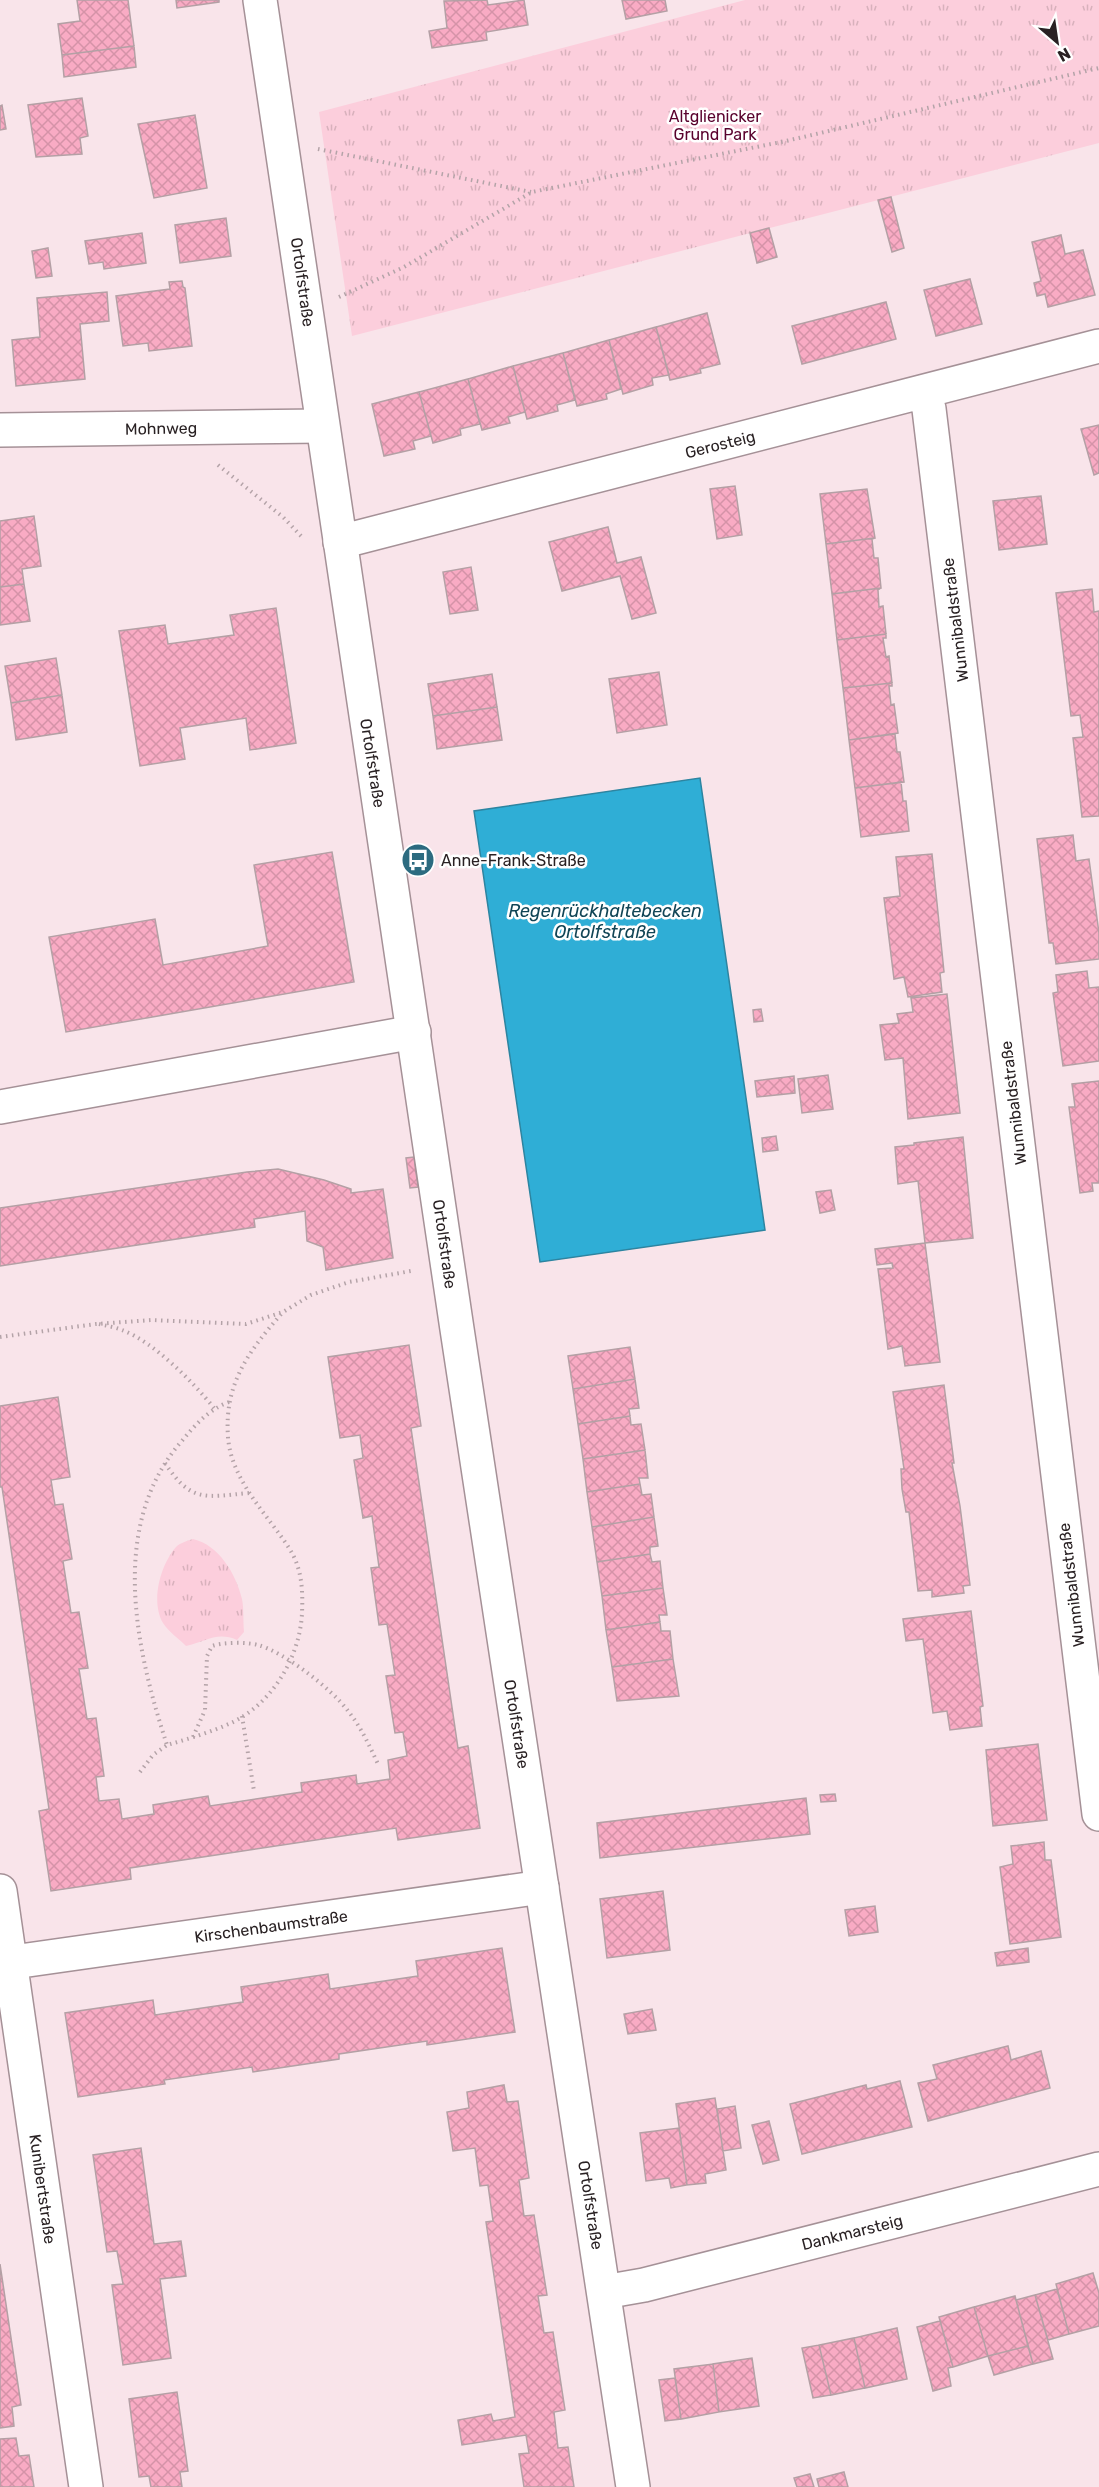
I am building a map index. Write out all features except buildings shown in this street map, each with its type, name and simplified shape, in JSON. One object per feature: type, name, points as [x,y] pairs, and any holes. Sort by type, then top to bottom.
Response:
[{"type":"street","name":"Ortolfstraße","points":[[260,0],[307,304],[322,426],[633,2487]]},
{"type":"street","name":"Gerosteig","points":[[340,542],[1099,346]]},
{"type":"street","name":"Wunnibaldstraße","points":[[924,392],[929,409],[1099,1814]]},
{"type":"street","name":"Mohnweg","points":[[0,430],[322,426]]},
{"type":"street","points":[[0,1107],[414,1032]]},
{"type":"street","name":"Kirschenbaumstraße","points":[[5,1963],[542,1887]]},
{"type":"street","name":"Kunibertstraße","points":[[0,1891],[5,1963],[86,2487]]},
{"type":"street","name":"Dankmarsteig","points":[[604,2292],[656,2283],[1099,2169]]},
{"type":"path","points":[[331,300],[404,267],[532,192],[786,141],[1099,68]]},
{"type":"path","points":[[307,147],[532,192]]},
{"type":"path","points":[[212,461],[283,517],[305,541]]},
{"type":"path","points":[[0,1337],[96,1323],[152,1320],[246,1324],[283,1312],[311,1295],[349,1282],[417,1270]]},
{"type":"path","points":[[140,1772],[153,1755],[167,1745],[233,1722],[257,1705],[279,1682],[290,1662],[301,1630],[303,1592],[298,1567],[289,1548],[250,1493],[234,1461],[228,1439],[229,1402],[242,1365],[283,1312]]},
{"type":"path","points":[[96,1323],[123,1330],[149,1346],[183,1373],[214,1408]]},
{"type":"path","points":[[167,1745],[147,1679],[139,1632],[135,1577],[139,1527],[156,1478],[165,1463],[197,1424],[214,1408],[229,1402]]},
{"type":"path","points":[[165,1463],[176,1480],[196,1495],[250,1493]]},
{"type":"path","points":[[193,1737],[205,1710],[207,1656],[212,1646],[222,1642],[259,1645],[316,1678],[347,1709],[360,1727],[378,1764]]},
{"type":"path","points":[[242,1716],[254,1791]]},
{"type":"green space","name":"Altglienicker Grund Park","points":[[745,0],[1099,0],[1099,143],[352,336],[319,112]]},
{"type":"green space","points":[[193,1539],[211,1547],[218,1554],[231,1571],[239,1589],[243,1607],[244,1632],[237,1640],[217,1637],[186,1646],[163,1623],[159,1614],[157,1594],[166,1563],[176,1547]]},
{"type":"water","name":"Regenrückhaltebecken Ortolfstraße","points":[[700,778],[765,1230],[540,1262],[474,811]]},
{"type":"place","name":"Anne-Frank-Straße","points":[[418,860]]}]
